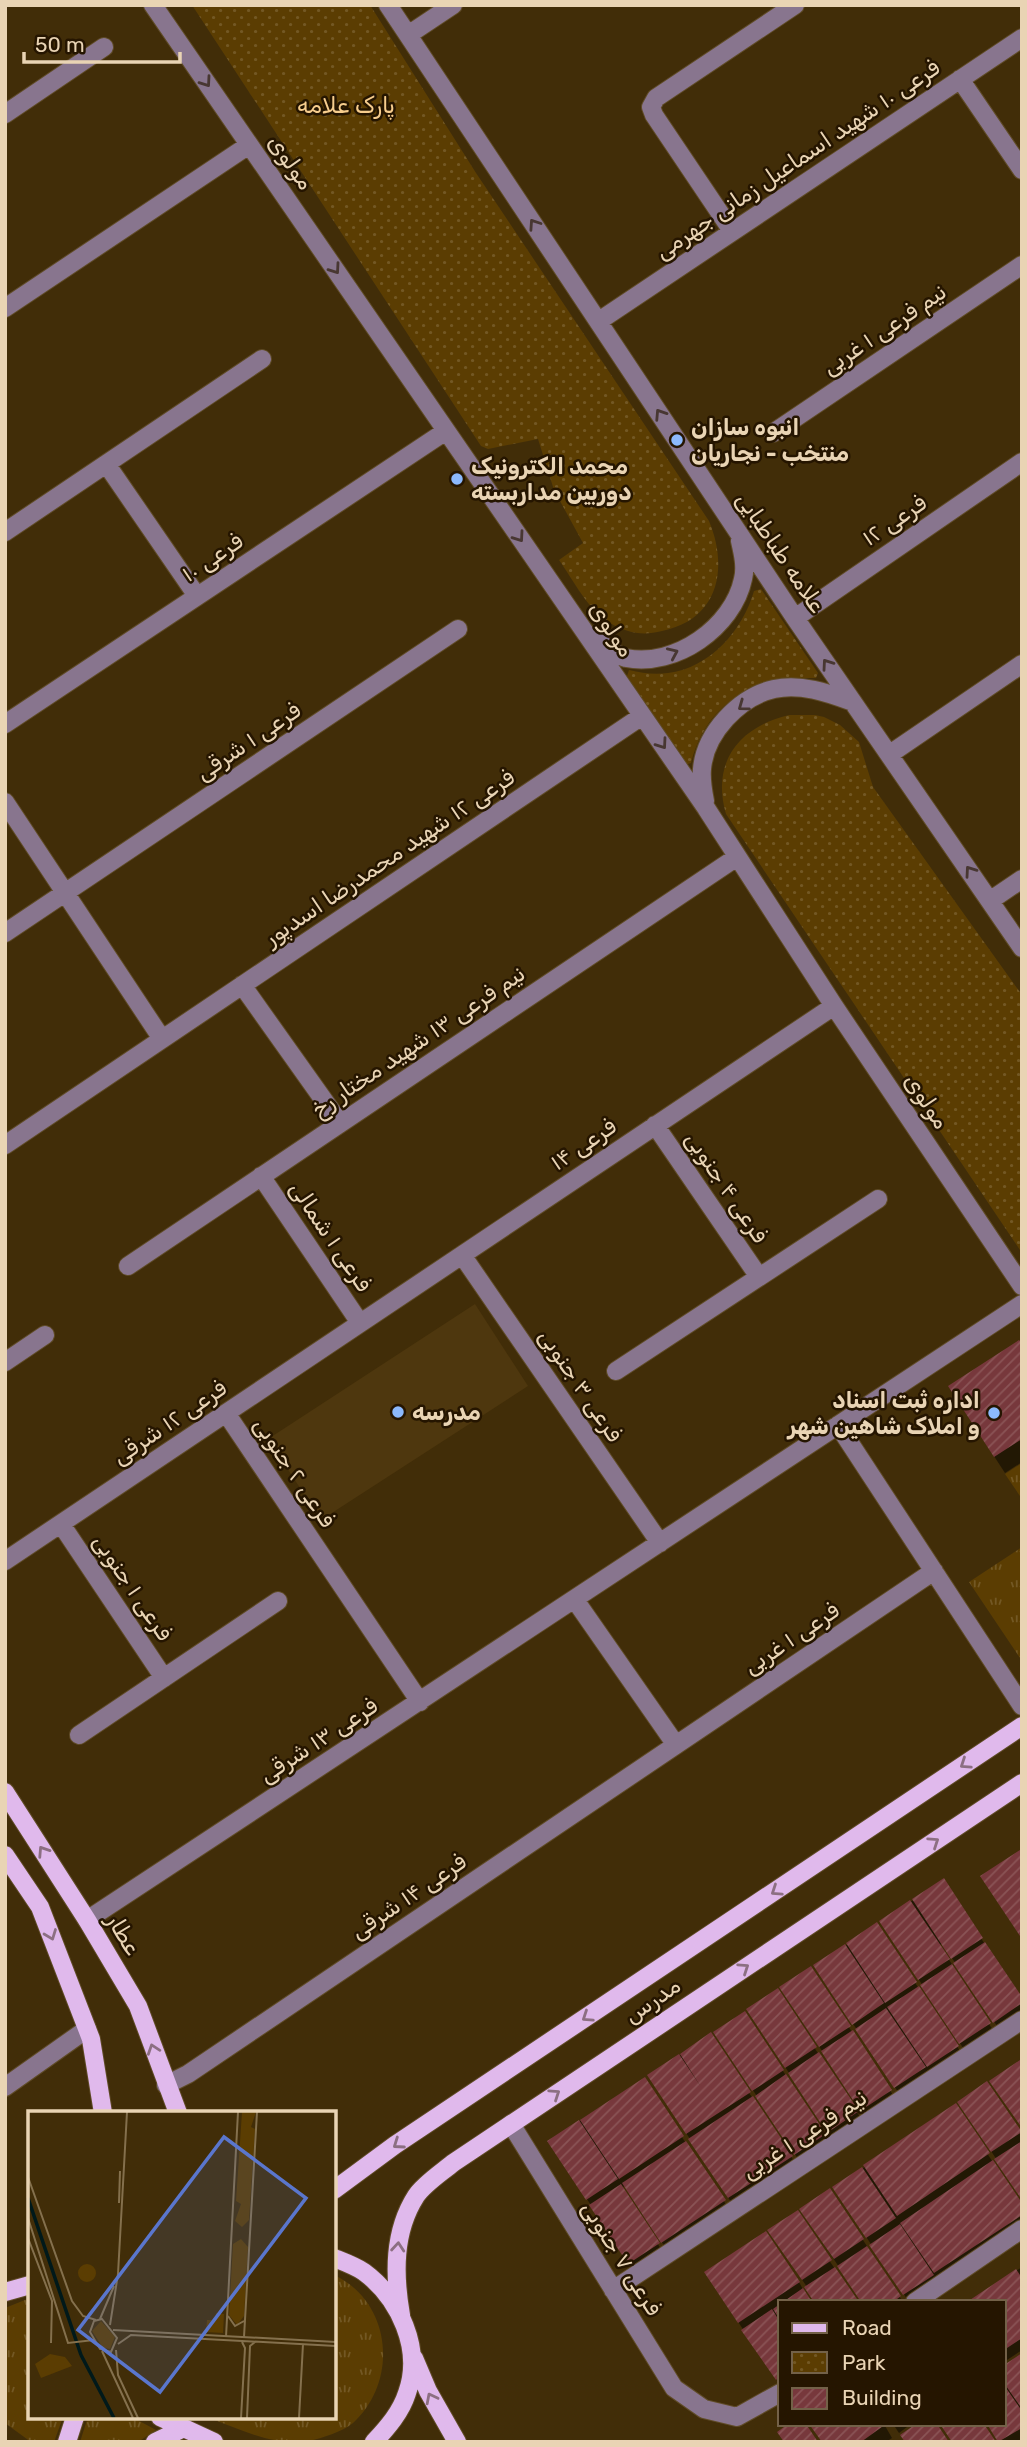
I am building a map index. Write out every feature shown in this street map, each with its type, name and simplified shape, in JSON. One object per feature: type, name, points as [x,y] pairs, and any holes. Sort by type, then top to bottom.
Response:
[{"type":"main road","name":"مدرس","points":[[336,2189],[395,2145],[1022,1726]]},
{"type":"main road","name":"مدرس","points":[[401,2315],[395,2280],[400,2235],[416,2195],[453,2163],[1022,1783]]},
{"type":"main road","name":"عطار","points":[[5,1792],[138,2006],[177,2111]]},
{"type":"main road","points":[[5,1855],[40,1907],[91,2039],[103,2111]]},
{"type":"main road","points":[[336,2259],[362,2271],[372,2279],[382,2288],[401,2315],[411,2351],[428,2391],[457,2442]]},
{"type":"main road","points":[[5,2292],[28,2286]]},
{"type":"main road","points":[[374,2442],[393,2421],[408,2392],[411,2351]]},
{"type":"main road","points":[[67,2442],[74,2419]]},
{"type":"main road","points":[[164,2419],[214,2442]]},
{"type":"main road","points":[[155,2442],[184,2428]]},
{"type":"street","name":"مولوی","points":[[153,5],[706,808],[834,1006],[1022,1286]]},
{"type":"street","name":"علامه طباطبایی","points":[[387,5],[795,618],[1022,948]]},
{"type":"street","points":[[408,35],[453,5]]},
{"type":"street","points":[[732,231],[654,115],[652,107],[656,98],[795,5]]},
{"type":"street","name":"فرعی ۱۰ شهید اسماعیل زمانی جهرمی","points":[[599,321],[1022,38]]},
{"type":"street","points":[[5,114],[104,47]]},
{"type":"street","points":[[960,79],[1022,170]]},
{"type":"street","points":[[5,308],[249,145]]},
{"type":"street","name":"نیم فرعی ۱ غربی","points":[[773,433],[1022,265]]},
{"type":"street","points":[[5,532],[262,359]]},
{"type":"street","name":"فرعی ۱۰","points":[[5,724],[446,430]]},
{"type":"street","name":"فرعی ۱۲","points":[[795,618],[1022,462]]},
{"type":"street","points":[[107,465],[197,596]]},
{"type":"street","points":[[587,635],[625,657],[663,658],[690,645],[719,622],[740,593],[744,576],[744,556],[738,532]]},
{"type":"street","name":"فرعی ۱ شرقی","points":[[65,893],[458,629]]},
{"type":"street","points":[[890,754],[1022,664]]},
{"type":"street","points":[[706,808],[702,767],[709,744],[723,722],[746,702],[774,689],[816,689],[853,702]]},
{"type":"street","name":"فرعی ۱۲ شهید محمدرضا اسدپور","points":[[5,1145],[642,716]]},
{"type":"street","points":[[5,803],[162,1040]]},
{"type":"street","name":"نیم فرعی ۱۳ شهید مختار رخ","points":[[128,1266],[737,858]]},
{"type":"street","points":[[990,900],[1022,879]]},
{"type":"street","points":[[6,930],[65,893]]},
{"type":"street","points":[[242,985],[340,1123]]},
{"type":"street","name":"فرعی ۱۴","points":[[360,1323],[834,1006]]},
{"type":"street","name":"فرعی ۴ جنوبی","points":[[655,1125],[759,1277]]},
{"type":"street","name":"فرعی ۱ شمالی","points":[[261,1176],[360,1323]]},
{"type":"street","points":[[616,1371],[878,1199]]},
{"type":"street","name":"فرعی ۳ جنوبی","points":[[462,1255],[660,1544]]},
{"type":"street","name":"فرعی ۱۳ شرقی","points":[[87,1920],[1022,1304]]},
{"type":"street","name":"فرعی ۱۲ شرقی","points":[[5,1561],[360,1323]]},
{"type":"street","points":[[5,1362],[45,1335]]},
{"type":"street","name":"فرعی ۲ جنوبی","points":[[226,1413],[420,1702]]},
{"type":"street","points":[[838,1425],[1022,1706]]},
{"type":"street","name":"فرعی ۱ جنوبی","points":[[61,1524],[164,1678]]},
{"type":"street","name":"فرعی ۱ غربی","points":[[676,1745],[934,1571]]},
{"type":"street","points":[[575,1600],[676,1745]]},
{"type":"street","points":[[79,1735],[278,1601]]},
{"type":"street","name":"فرعی ۱۴ شرقی","points":[[166,2085],[199,2066],[676,1745]]},
{"type":"street","name":"نیم فرعی ۱ غربی","points":[[612,2290],[1022,2020]]},
{"type":"street","points":[[5,2087],[87,2029]]},
{"type":"street","name":"فرعی ۷ جنوبی","points":[[511,2123],[674,2388],[704,2409],[737,2417],[778,2394]]},
{"type":"street","points":[[918,2300],[1022,2229]]},
{"type":"shaded area","name":"مدرسه","points":[[475,1304],[528,1386],[321,1520],[268,1439]]},
{"type":"green space","name":"پارک علامه","points":[[192,5],[370,5],[476,173],[709,521],[715,539],[718,574],[707,604],[696,616],[681,625],[662,631],[635,633],[610,623],[588,603],[559,560],[583,543],[554,490],[538,439],[488,449],[481,446]]},
{"type":"green space","points":[[761,589],[818,673],[816,678],[773,682],[737,697],[709,723],[698,742],[691,763],[685,765],[627,676],[629,670],[663,674],[698,664],[723,645],[742,620],[754,591]]},
{"type":"green space","points":[[789,715],[824,717],[840,725],[859,742],[873,787],[1022,995],[1022,1253],[726,814],[722,778],[733,749],[756,728]]},
{"type":"green space","points":[[1022,1463],[1022,1499],[1005,1474]]},
{"type":"green space","points":[[1022,1547],[1022,1661],[969,1582]]},
{"type":"green space","points":[[336,2276],[353,2287],[368,2304],[378,2323],[382,2365],[378,2386],[368,2406],[353,2423],[343,2429],[309,2441],[282,2441],[212,2419],[336,2419]]},
{"type":"green space","points":[[28,2299],[28,2419],[62,2419],[54,2442],[31,2442],[5,2423],[5,2308]]},
{"type":"green space","points":[[87,2419],[136,2419],[156,2430],[138,2442],[80,2442]]},
{"type":"building","name":"اداره ثبت اسناد و املاک شاهین شهر","points":[[1019,1340],[1022,1343],[1022,1439],[994,1457],[948,1386]]},
{"type":"building","points":[[1020,1850],[1022,1853],[1022,1939],[980,1876]]},
{"type":"building","points":[[944,1878],[983,1938],[951,1959],[912,1899]]},
{"type":"building","points":[[910,1900],[950,1959],[918,1980],[879,1921]]},
{"type":"building","points":[[877,1922],[917,1982],[885,2003],[846,1943]]},
{"type":"building","points":[[985,1942],[1022,1997],[1022,2003],[993,2023],[953,1963]]},
{"type":"building","points":[[845,1944],[884,2003],[852,2025],[813,1965]]},
{"type":"building","points":[[952,1964],[991,2023],[959,2044],[920,1985]]},
{"type":"building","points":[[811,1966],[851,2026],[819,2047],[779,1987]]},
{"type":"building","points":[[919,1986],[959,2046],[927,2067],[887,2007]]},
{"type":"building","points":[[778,1988],[817,2047],[785,2068],[746,2009]]},
{"type":"building","points":[[886,2008],[926,2067],[894,2088],[855,2029]]},
{"type":"building","points":[[745,2011],[784,2070],[752,2091],[713,2032]]},
{"type":"building","points":[[853,2030],[892,2090],[860,2111],[821,2051]]},
{"type":"building","points":[[711,2032],[751,2092],[686,2134],[647,2075],[679,2054],[701,2087],[680,2054]]},
{"type":"building","points":[[819,2052],[859,2111],[827,2133],[788,2073]]},
{"type":"building","points":[[1020,2060],[1022,2063],[1022,2128],[989,2081]]},
{"type":"building","points":[[786,2074],[826,2134],[794,2155],[755,2096]]},
{"type":"building","points":[[645,2077],[684,2136],[619,2179],[580,2120]]},
{"type":"building","points":[[987,2081],[1022,2132],[991,2152],[957,2102]]},
{"type":"building","points":[[753,2096],[793,2156],[728,2198],[688,2139]]},
{"type":"building","points":[[956,2103],[990,2153],[897,2216],[863,2165]]},
{"type":"building","points":[[579,2120],[618,2179],[586,2200],[547,2141]]},
{"type":"building","points":[[686,2141],[726,2200],[661,2243],[622,2183]]},
{"type":"building","points":[[1022,2141],[1022,2200],[994,2159]]},
{"type":"building","points":[[993,2160],[1022,2203],[1022,2215],[934,2273],[900,2223]]},
{"type":"building","points":[[862,2167],[896,2218],[866,2238],[832,2187]]},
{"type":"building","points":[[621,2184],[660,2243],[628,2264],[589,2205]]},
{"type":"building","points":[[830,2188],[864,2239],[834,2259],[799,2209]]},
{"type":"building","points":[[798,2210],[832,2260],[802,2280],[767,2230]]},
{"type":"building","points":[[900,2224],[934,2275],[903,2295],[869,2245]]},
{"type":"building","points":[[766,2231],[800,2282],[738,2323],[704,2272]]},
{"type":"building","points":[[867,2246],[901,2296],[896,2300],[860,2300],[837,2266]]},
{"type":"building","points":[[835,2267],[858,2300],[813,2300],[804,2287]]},
{"type":"building","points":[[1016,2269],[1022,2278],[1022,2338],[1006,2349],[1006,2300],[970,2300]]},
{"type":"building","points":[[803,2288],[811,2300],[786,2300]]},
{"type":"building","points":[[772,2309],[778,2319],[776,2380],[741,2330]]},
{"type":"building","points":[[1022,2353],[1022,2409],[1006,2386],[1006,2364]]},
{"type":"building","points":[[1006,2388],[1022,2411],[1022,2428],[998,2442],[988,2426],[1006,2426]]},
{"type":"building","points":[[785,2426],[807,2426],[818,2442],[784,2442],[777,2432]]},
{"type":"building","points":[[810,2426],[883,2426],[861,2442],[822,2442]]},
{"type":"building","points":[[913,2426],[938,2426],[949,2442],[905,2442],[900,2435]]},
{"type":"building","points":[[941,2426],[985,2426],[996,2442],[952,2442]]},
{"type":"place","name":"انبوه سازان منتخب - نجاریان","points":[[677,440]]},
{"type":"place","name":"محمد الکترونیک دوربین مداربسته","points":[[457,479]]},
{"type":"place","name":"مدرسه","points":[[398,1412]]},
{"type":"place","name":"اداره ثبت اسناد و املاک شاهین شهر","points":[[994,1413]]}]
